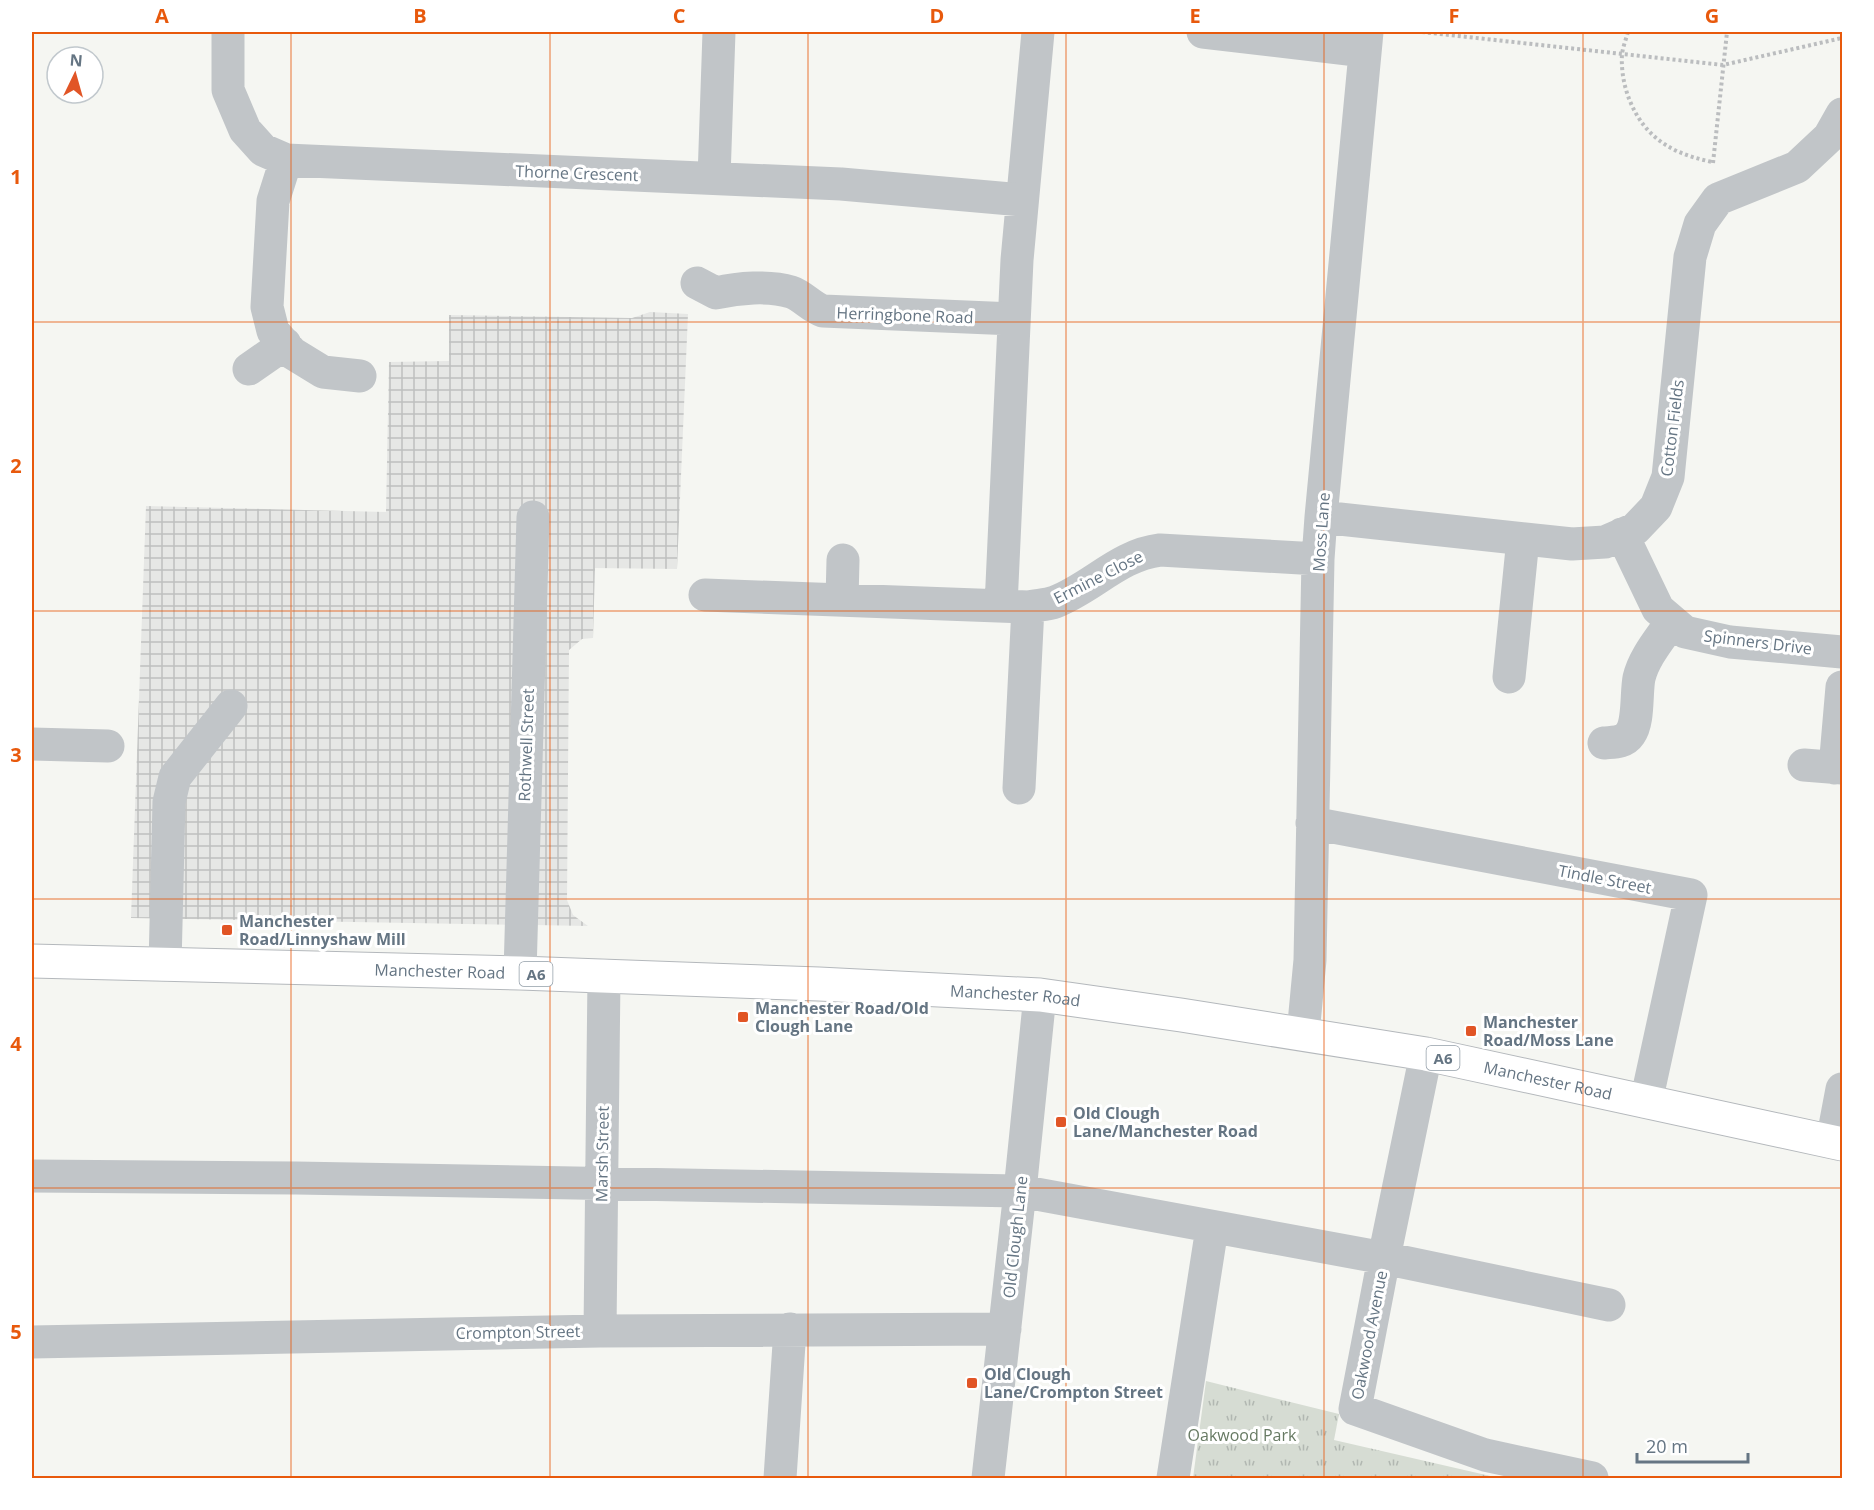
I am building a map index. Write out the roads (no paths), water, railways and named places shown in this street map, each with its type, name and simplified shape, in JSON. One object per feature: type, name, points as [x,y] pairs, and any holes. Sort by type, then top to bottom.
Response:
[{"type":"main road","name":"Manchester Road","points":[[32,961],[520,973],[1040,995],[1426,1054],[1837,1143]]},
{"type":"street","name":"Thorne Crescent","points":[[228,32],[228,90],[245,130],[263,150],[286,160],[841,184],[1022,200]]},
{"type":"street","points":[[714,178],[719,32]]},
{"type":"street","points":[[1019,788],[1014,606],[1014,319],[1022,200],[1038,32]]},
{"type":"street","points":[[1203,32],[1366,41]]},
{"type":"street","name":"Moss Lane","points":[[1303,1034],[1310,960],[1318,559],[1366,41]]},
{"type":"street","name":"Cotton Fields","points":[[1321,517],[1572,544],[1605,542],[1635,528],[1656,507],[1668,477],[1690,257],[1700,224],[1718,199],[1797,167],[1829,137],[1842,114]]},
{"type":"street","points":[[286,160],[273,201],[267,307],[273,331],[292,352],[323,372],[360,376]]},
{"type":"street","name":"Herringbone Road","points":[[697,283],[716,293],[738,288],[793,292],[813,308],[823,311],[1014,319]]},
{"type":"street","points":[[249,369],[285,344]]},
{"type":"street","name":"Rothwell Street","points":[[520,973],[533,517]]},
{"type":"street","name":"Spinners Drive","points":[[1622,534],[1658,609],[1685,632],[1730,642],[1842,652]]},
{"type":"street","points":[[1509,677],[1523,539]]},
{"type":"street","name":"Ermine Close","points":[[705,595],[1014,606],[1053,603],[1072,594],[1127,559],[1144,552],[1160,550],[1318,559]]},
{"type":"street","points":[[842,600],[843,560]]},
{"type":"street","points":[[1604,743],[1622,741],[1630,734],[1634,723],[1639,679],[1643,665],[1672,621]]},
{"type":"street","points":[[1827,767],[1842,687]]},
{"type":"street","points":[[165,965],[169,802],[175,777],[231,706]]},
{"type":"street","points":[[32,744],[108,746]]},
{"type":"street","name":"Tindle Street","points":[[1312,823],[1690,896],[1646,1102]]},
{"type":"street","name":"Marsh Street","points":[[600,1331],[604,976]]},
{"type":"street","name":"Old Clough Lane","points":[[988,1479],[1040,995]]},
{"type":"street","name":"Oakwood Avenue","points":[[1426,1054],[1355,1409],[1485,1455],[1592,1479]]},
{"type":"street","points":[[1837,1143],[1842,1089]]},
{"type":"street","points":[[32,1176],[1020,1191],[1384,1258],[1609,1305]]},
{"type":"street","points":[[1173,1479],[1212,1228]]},
{"type":"street","points":[[780,1479],[790,1329]]},
{"type":"street","name":"Crompton Street","points":[[32,1342],[600,1331],[1005,1329]]},
{"type":"place","name":"Manchester Road/Linnyshaw Mill","points":[[227,930]]},
{"type":"place","name":"Manchester Road/Old Clough Lane","points":[[743,1017]]},
{"type":"place","name":"Manchester Road/Moss Lane","points":[[1471,1031]]},
{"type":"place","name":"Old Clough Lane/Manchester Road","points":[[1061,1122]]},
{"type":"place","name":"Old Clough Lane/Crompton Street","points":[[972,1383]]},
{"type":"park label","name":"Oakwood Park","points":[[1242,1435]]}]
